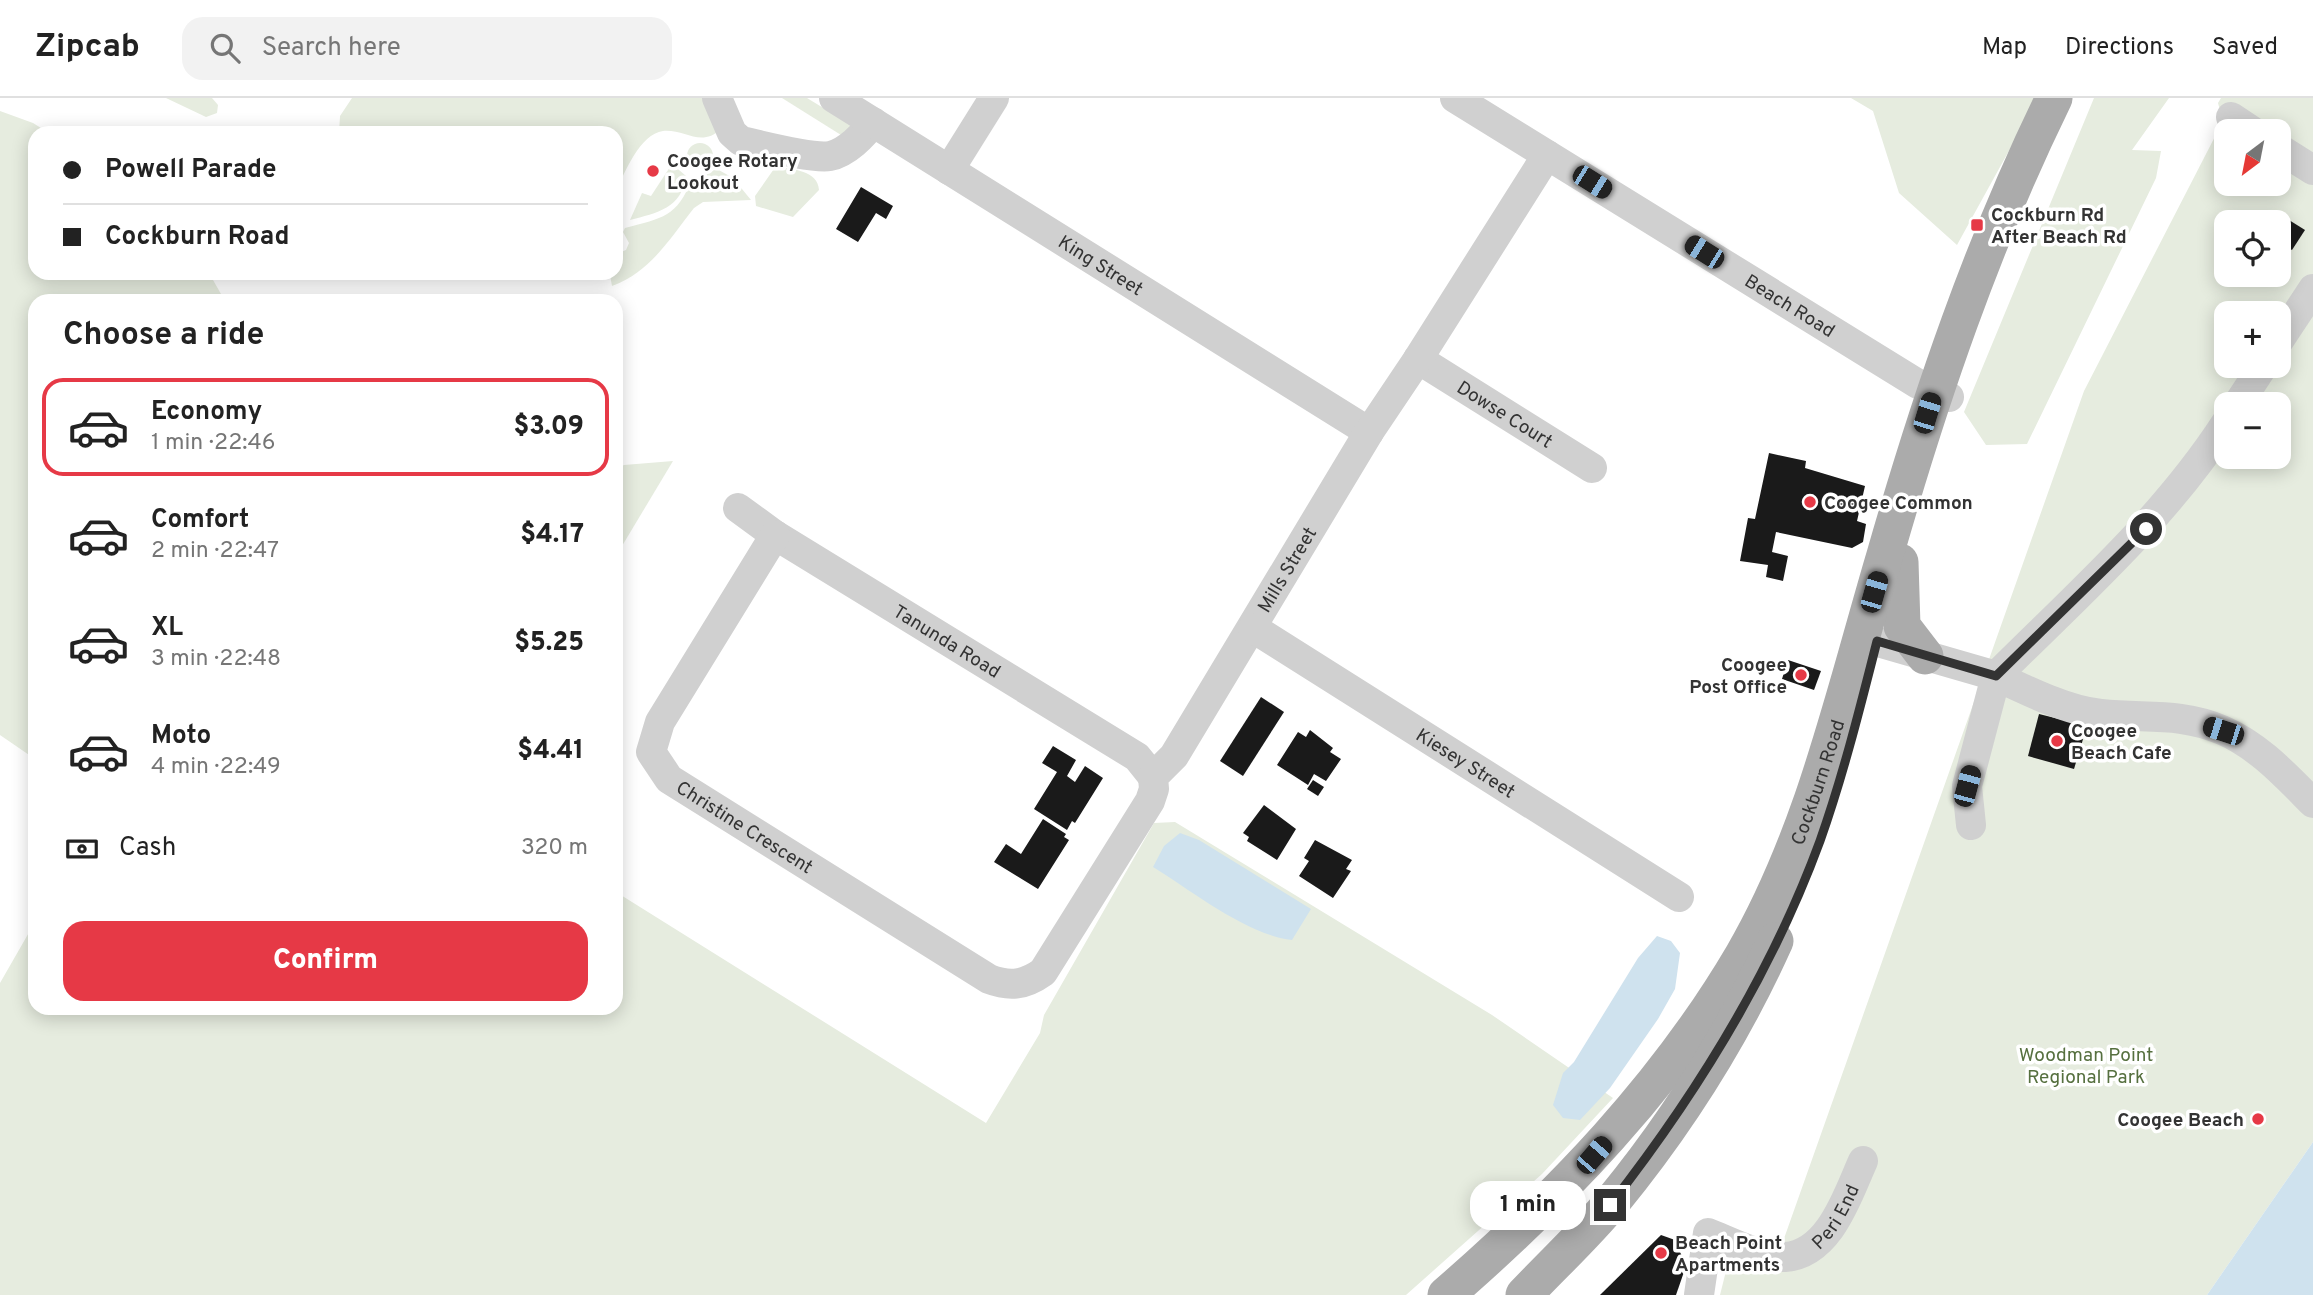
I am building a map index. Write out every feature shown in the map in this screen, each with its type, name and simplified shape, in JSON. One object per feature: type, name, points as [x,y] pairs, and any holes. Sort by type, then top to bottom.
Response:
[{"type":"main road","name":"Cockburn Road","points":[[1524,1295],[1625,1186],[1674,1118],[1732,1026],[1764,966],[1819,842],[1846,760],[1869,639],[1941,393],[2021,166],[2054,98]]},
{"type":"main road","name":"Cockburn Road","points":[[1446,1295],[1578,1173],[1640,1101],[1743,954],[1784,871],[1900,562],[1941,393],[2021,195],[2066,98]]},
{"type":"main road","points":[[1900,562],[1902,626],[1926,656]]},
{"type":"street","points":[[717,98],[732,133],[741,141],[812,155],[831,156],[863,136],[873,122]]},
{"type":"street","name":"King Street","points":[[834,98],[1369,432]]},
{"type":"street","points":[[949,170],[994,98]]},
{"type":"street","name":"Beach Road","points":[[1455,98],[1918,384],[1941,393]]},
{"type":"street","name":"Mills Street","points":[[1030,981],[1043,972],[1150,801],[1154,789],[1153,777],[1174,756],[1369,432],[1419,359],[1548,155]]},
{"type":"street","points":[[2291,156],[2313,170]]},
{"type":"street","points":[[2291,322],[2313,289]]},
{"type":"street","name":"Dowse Court","points":[[1419,359],[1592,468]]},
{"type":"street","points":[[1971,825],[1967,786],[1996,676],[2146,529],[2195,470],[2214,441]]},
{"type":"street","name":"Tanunda Road","points":[[738,509],[775,535],[1137,757],[1153,777]]},
{"type":"street","name":"Christine Crescent","points":[[775,535],[660,722],[650,752],[658,767],[669,779],[989,979],[1004,985],[1030,981]]},
{"type":"street","name":"Kiesey Street","points":[[1253,628],[1679,897]]},
{"type":"street","points":[[1869,639],[1996,676],[2029,692],[2098,714],[2180,716],[2223,731],[2266,756],[2313,803]]},
{"type":"street","name":"Peri End","points":[[1699,1295],[1708,1233],[1759,1252],[1785,1257],[1798,1253],[1822,1240],[1863,1161]]},
{"type":"green space","points":[[166,98],[212,98],[218,105],[217,113],[206,117]]},
{"type":"green space","points":[[352,98],[709,98],[721,129],[707,137],[671,131],[655,134],[640,146],[623,176],[623,126],[339,126],[340,116]]},
{"type":"green space","points":[[782,98],[807,98],[856,128],[849,140]]},
{"type":"green space","points":[[1851,98],[2038,98],[1957,245],[1899,193],[1873,111]]},
{"type":"green space","points":[[2094,98],[2169,98],[2132,150],[2161,151],[2156,178],[2027,444],[1986,445],[1964,412]]},
{"type":"green space","name":"Woodman Point Regional Park","points":[[2221,98],[2313,98],[2313,1142],[2207,1295],[1720,1295],[1727,1267],[1744,1261],[1775,1264],[2084,391],[2214,138],[2214,196],[2291,196],[2291,119],[2222,119],[2218,103]]},
{"type":"green space","points":[[0,111],[38,126],[28,126],[28,280],[213,280],[221,294],[28,294],[28,754],[0,735]]},
{"type":"green space","points":[[700,143],[709,147],[713,156],[709,165],[700,169],[691,165],[687,156],[691,147]]},
{"type":"green space","points":[[672,164],[686,176],[684,187],[674,202],[659,211],[630,220],[642,193],[651,196]]},
{"type":"green space","points":[[776,166],[804,172],[818,183],[819,190],[793,217],[756,206],[755,196]]},
{"type":"green space","points":[[717,169],[733,178],[751,200],[703,202],[694,208],[648,264],[625,280],[612,286],[611,280],[623,280],[623,251],[629,243],[623,232],[625,228],[659,218],[674,209],[692,179]]},
{"type":"green space","points":[[673,461],[623,544],[623,466]]},
{"type":"green space","points":[[1175,822],[1492,1015],[1613,1098],[1542,1174],[1406,1295],[0,1295],[0,983],[28,934],[28,1015],[623,1015],[623,896],[986,1123],[1040,1033],[1044,1015],[1154,823]]},
{"type":"water","points":[[1180,833],[1199,840],[1311,909],[1292,940],[1257,930],[1239,921],[1153,867],[1164,846]]},
{"type":"water","points":[[1657,936],[1671,941],[1680,953],[1675,989],[1658,1019],[1610,1088],[1580,1120],[1563,1118],[1553,1105],[1563,1073],[1574,1062],[1638,958]]},
{"type":"water","points":[[2313,1142],[2313,1295],[2207,1295]]},
{"type":"building","points":[[861,187],[893,206],[886,219],[876,213],[858,242],[836,229]]},
{"type":"building","points":[[2291,221],[2305,230],[2291,249]]},
{"type":"building","name":"Coogee Common","points":[[1769,453],[1806,461],[1805,468],[1865,486],[1857,521],[1866,524],[1863,542],[1852,548],[1776,532],[1772,552],[1788,556],[1783,581],[1766,577],[1768,565],[1740,561],[1748,518],[1755,519]]},
{"type":"building","name":"Coogee Post Office","points":[[1788,660],[1821,671],[1814,690],[1782,679]]},
{"type":"building","points":[[1261,697],[1284,712],[1243,776],[1220,761]]},
{"type":"building","name":"Coogee Beach Cafe","points":[[2039,714],[2087,726],[2074,769],[2028,756]]},
{"type":"building","points":[[1310,730],[1333,748],[1330,752],[1341,759],[1326,781],[1314,774],[1308,785],[1277,765],[1298,732],[1306,737]]},
{"type":"building","points":[[1053,746],[1076,760],[1067,776],[1075,782],[1085,766],[1103,778],[1075,823],[1072,821],[1067,830],[1034,809],[1057,772],[1042,763]]},
{"type":"building","points":[[1313,780],[1324,787],[1318,796],[1307,789]]},
{"type":"building","points":[[1264,805],[1296,829],[1277,860],[1247,841],[1249,837],[1243,833]]},
{"type":"building","points":[[1043,819],[1066,834],[1064,837],[1069,840],[1038,889],[994,862],[1006,844],[1021,854]]},
{"type":"building","points":[[1315,840],[1352,860],[1346,869],[1351,871],[1333,898],[1299,876],[1309,861],[1304,858]]},
{"type":"building","name":"Beach Point Apartments","points":[[1661,1235],[1675,1240],[1686,1266],[1676,1295],[1600,1295]]},
{"type":"place","name":"Coogee Rotary Lookout","points":[[653,171]]},
{"type":"place","name":"Cockburn Rd After Beach Rd","points":[[1977,225]]},
{"type":"place","name":"Coogee Common","points":[[1810,502]]},
{"type":"place","name":"Coogee Post Office","points":[[1801,675]]},
{"type":"place","name":"Coogee Beach Cafe","points":[[2057,741]]},
{"type":"place","name":"Coogee Beach","points":[[2258,1119]]},
{"type":"place","name":"Beach Point Apartments","points":[[1661,1253]]},
{"type":"route","points":[[1610,1205],[1674,1118],[1732,1026],[1764,966],[1819,842],[1846,760],[1877,641],[1996,676],[2146,529]]}]
